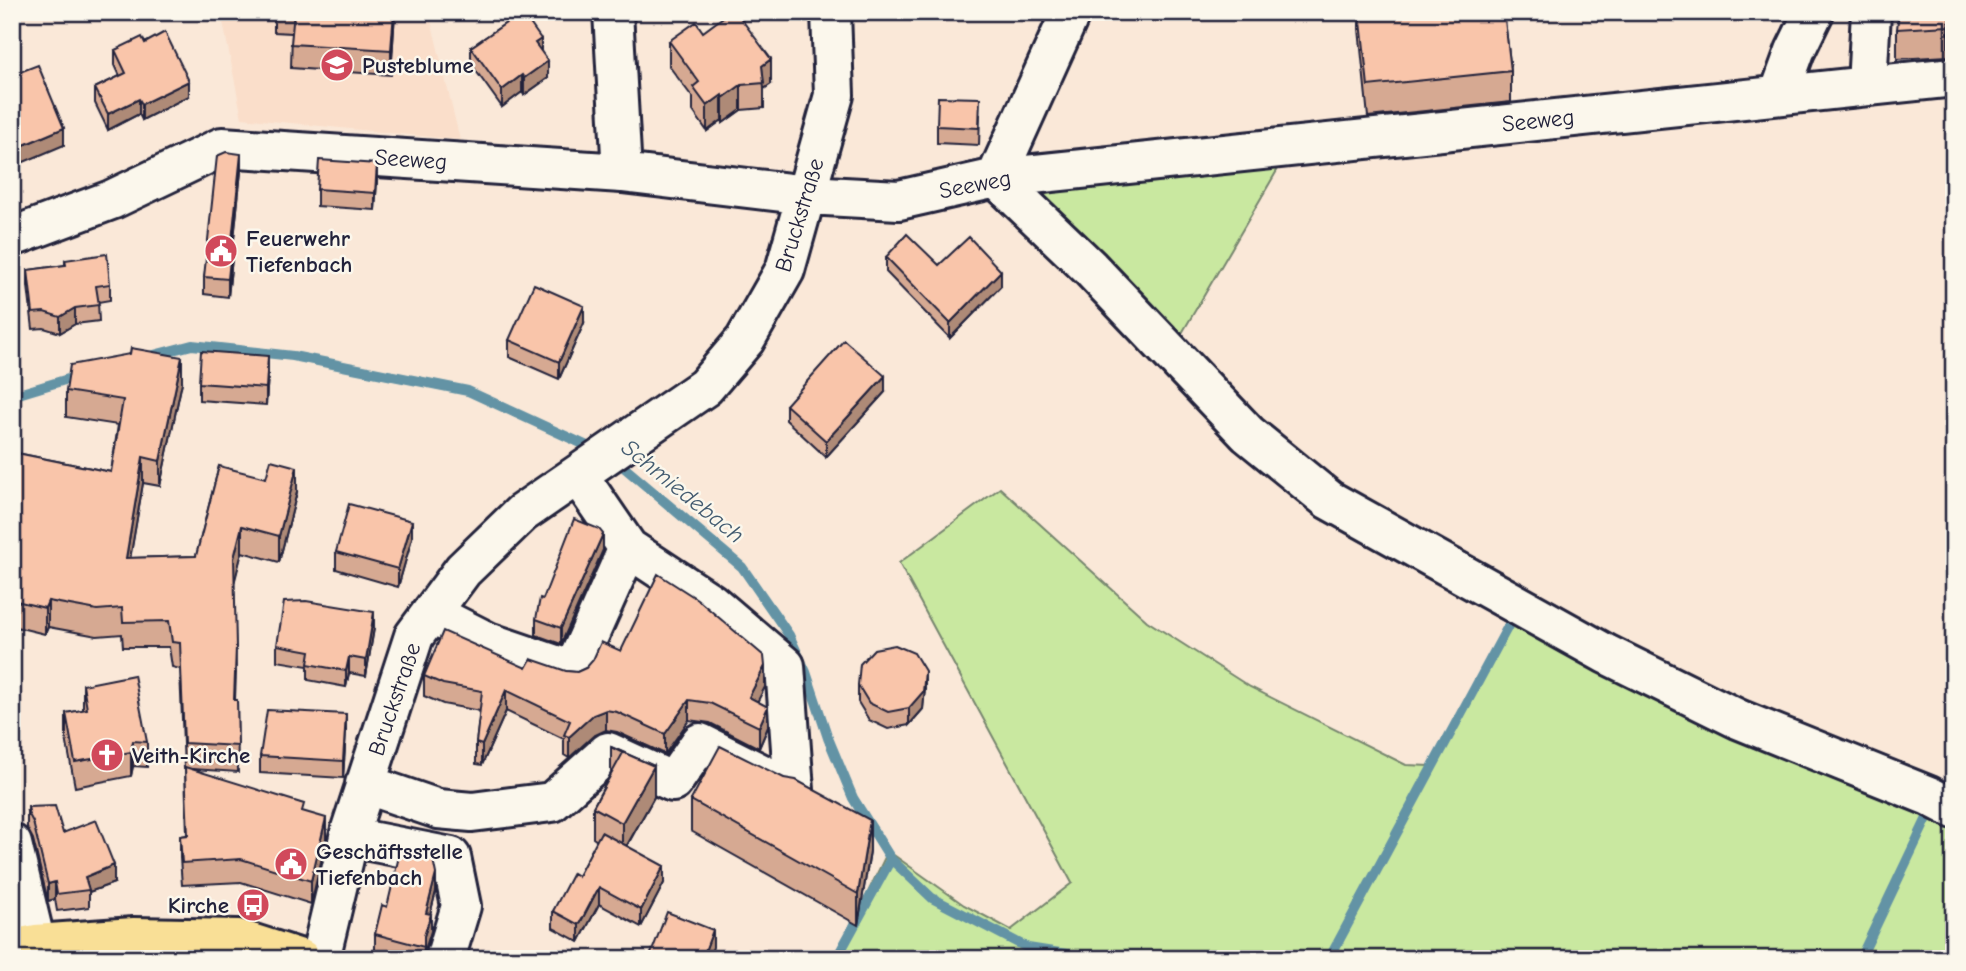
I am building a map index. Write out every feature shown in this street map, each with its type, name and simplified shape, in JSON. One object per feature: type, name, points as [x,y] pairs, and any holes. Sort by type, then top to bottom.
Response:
[{"type":"main road","points":[[24,947],[134,937],[238,939],[301,959]]},
{"type":"street","points":[[613,12],[621,173]]},
{"type":"street","name":"Bruckstraße","points":[[320,959],[349,837],[414,636],[463,570],[522,513],[705,387],[745,340],[785,270],[834,95],[831,12]]},
{"type":"street","points":[[1070,12],[996,178],[1090,268],[1248,434],[1329,500],[1618,660],[1738,719],[1929,796],[1954,809]]},
{"type":"street","points":[[1779,95],[1795,51],[1815,12]]},
{"type":"street","points":[[1867,86],[1871,12]]},
{"type":"street","name":"Seeweg","points":[[12,237],[111,200],[222,146],[621,173],[807,195],[900,200],[996,178],[1954,77]]},
{"type":"street","points":[[365,784],[438,809],[472,812],[552,802],[608,752],[673,782],[700,743],[794,790],[785,666],[710,602],[628,548],[581,473]]},
{"type":"street","points":[[431,612],[488,642],[573,671],[628,548]]},
{"type":"street","points":[[349,837],[451,857],[461,906],[445,959]]},
{"type":"street","points":[[12,844],[24,947]]},
{"type":"shaded area","name":"Pusteblume","points":[[221,12],[429,12],[460,140],[242,118]]},
{"type":"green space","points":[[1285,157],[1178,340],[1028,201],[1051,192]]},
{"type":"green space","points":[[1000,488],[1147,621],[1250,687],[1406,765],[1430,766],[1514,611],[1954,819],[1954,959],[836,958],[888,851],[964,905],[1011,930],[1072,883],[899,563]]},
{"type":"building","points":[[294,12],[394,12],[391,50],[291,44]]},
{"type":"building","points":[[522,12],[541,39],[535,43],[548,61],[502,90],[471,47]]},
{"type":"building","points":[[730,12],[736,12],[771,59],[762,66],[764,83],[741,85],[707,106],[693,87],[699,82],[669,41],[696,22],[703,32]]},
{"type":"building","points":[[1360,12],[1504,12],[1511,71],[1368,86]]},
{"type":"building","points":[[1899,12],[1954,12],[1954,17],[1950,16],[1948,26],[1897,29]]},
{"type":"building","points":[[165,32],[189,81],[142,104],[139,99],[108,114],[95,88],[126,73],[115,50],[142,37],[145,43]]},
{"type":"building","points":[[38,65],[64,128],[12,150],[12,75]]},
{"type":"building","points":[[938,97],[980,98],[979,128],[937,126]]},
{"type":"building","points":[[226,152],[241,154],[228,279],[204,277],[217,156]]},
{"type":"building","points":[[319,160],[377,164],[375,193],[317,189]]},
{"type":"building","points":[[907,234],[939,265],[969,237],[1001,271],[950,323],[886,257]]},
{"type":"building","points":[[107,254],[110,284],[96,286],[99,305],[75,308],[60,317],[44,312],[33,313],[28,270],[66,265],[65,260]]},
{"type":"building","points":[[534,284],[584,306],[559,362],[509,340]]},
{"type":"building","points":[[844,340],[885,376],[826,441],[786,405]]},
{"type":"building","points":[[131,348],[182,357],[160,461],[143,457],[126,558],[196,556],[219,466],[266,478],[271,460],[297,467],[279,536],[242,526],[234,558],[234,700],[237,700],[238,746],[184,743],[180,643],[172,642],[169,621],[123,622],[122,608],[97,610],[48,601],[45,608],[12,600],[12,452],[111,472],[123,400],[66,391],[70,365],[130,354]]},
{"type":"building","points":[[201,351],[268,356],[266,388],[199,383]]},
{"type":"building","points":[[349,504],[412,521],[398,569],[336,552]]},
{"type":"building","points":[[574,519],[599,529],[603,534],[561,628],[536,619],[540,598],[543,599]]},
{"type":"building","points":[[658,574],[697,599],[764,656],[765,666],[749,697],[768,707],[759,727],[710,703],[689,700],[665,734],[617,712],[606,710],[593,715],[569,737],[564,735],[570,721],[506,690],[482,745],[476,743],[482,691],[443,684],[424,676],[443,631],[526,668],[531,659],[577,672],[586,668],[593,660],[601,642],[621,651]]},
{"type":"building","points":[[306,601],[374,612],[366,660],[349,657],[346,671],[308,664],[310,651],[277,645],[284,602]]},
{"type":"building","points":[[895,645],[914,653],[925,671],[923,692],[909,708],[888,712],[869,703],[858,685],[860,664],[874,649]]},
{"type":"building","points":[[134,675],[147,742],[133,741],[131,752],[75,762],[66,713],[87,709],[83,685]]},
{"type":"building","points":[[267,710],[346,714],[343,761],[260,756]]},
{"type":"building","points":[[720,746],[784,778],[796,780],[870,820],[858,894],[691,800]]},
{"type":"building","points":[[611,747],[654,766],[622,823],[593,807],[623,753]]},
{"type":"building","points":[[185,767],[304,804],[302,811],[326,818],[311,881],[241,859],[182,863],[180,836],[188,835]]},
{"type":"building","points":[[55,806],[63,833],[96,820],[114,865],[85,877],[89,890],[57,894],[55,882],[48,884],[33,822],[27,811],[28,807]]},
{"type":"building","points":[[601,832],[664,866],[641,910],[599,887],[579,925],[553,911],[573,873],[578,876]]},
{"type":"building","points":[[400,852],[433,859],[436,874],[426,913],[431,914],[424,936],[424,947],[375,934],[382,905],[387,907]]},
{"type":"building","points":[[667,912],[713,930],[702,959],[649,959]]},
{"type":"waterway","name":"Schmiedebach","points":[[150,356],[192,345],[293,356],[468,391],[596,450]]},
{"type":"waterway","name":"Schmiedebach","points":[[12,396],[78,376]]},
{"type":"waterway","name":"Schmiedebach","points":[[613,458],[742,567],[789,635],[806,672],[828,738],[853,798],[891,859],[932,898],[1028,948],[1098,959]]},
{"type":"waterway","points":[[1329,959],[1513,617]]},
{"type":"waterway","points":[[1860,959],[1929,814]]},
{"type":"waterway","points":[[840,959],[840,952],[891,859]]},
{"type":"place","name":"Pusteblume","points":[[337,65]]},
{"type":"place","name":"Feuerwehr Tiefenbach","points":[[221,251]]},
{"type":"place","name":"Veith-Kirche","points":[[107,755]]},
{"type":"place","name":"Geschäftsstelle Tiefenbach","points":[[291,864]]},
{"type":"place","name":"Kirche","points":[[253,905]]}]
